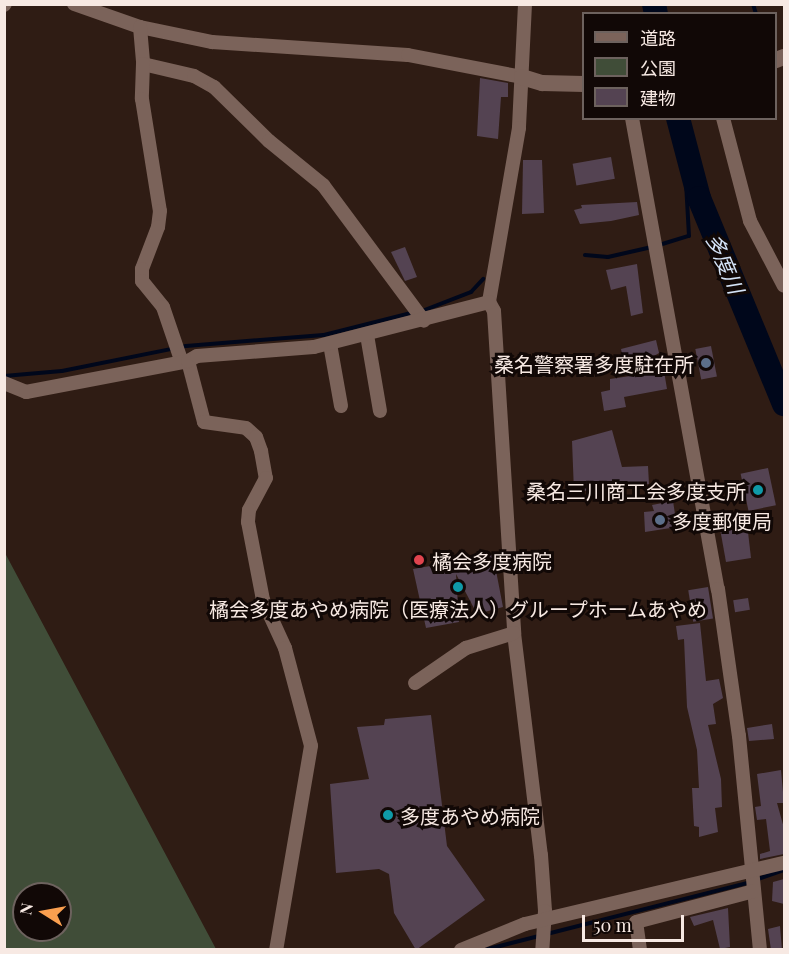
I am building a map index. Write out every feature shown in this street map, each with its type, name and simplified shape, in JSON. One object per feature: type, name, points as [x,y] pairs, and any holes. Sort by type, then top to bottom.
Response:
[{"type":"street","points":[[74,4],[102,8],[140,27],[236,46],[408,55],[542,83],[582,84]]},
{"type":"street","points":[[516,4],[517,19],[524,31]]},
{"type":"street","points":[[525,4],[522,77],[508,207],[489,302],[494,311],[514,633],[541,855],[541,945]]},
{"type":"street","points":[[140,27],[143,64],[142,99],[160,211],[159,227],[142,269],[142,281],[163,307],[184,360],[204,422],[246,428],[256,437],[266,478],[249,510],[248,522],[264,600],[285,648],[311,746],[276,950]]},
{"type":"street","points":[[143,64],[194,76],[214,87],[269,141],[323,185],[407,303],[424,321]]},
{"type":"street","points":[[632,120],[718,589],[739,736],[759,950]]},
{"type":"street","points":[[724,120],[750,220],[784,286]]},
{"type":"street","points":[[4,383],[26,392],[230,352],[275,352],[330,344],[489,302]]},
{"type":"street","points":[[367,335],[380,411]]},
{"type":"street","points":[[330,344],[341,406]]},
{"type":"street","points":[[415,683],[466,648],[514,633]]},
{"type":"street","points":[[461,950],[542,923],[784,864]]},
{"type":"street","points":[[640,950],[636,922],[754,891]]},
{"type":"green space","points":[[5,553],[216,949],[5,949]]},
{"type":"building","points":[[480,78],[508,83],[508,97],[501,97],[498,139],[477,136]]},
{"type":"building","points":[[611,157],[615,179],[576,185],[573,164]]},
{"type":"building","points":[[523,160],[542,160],[544,213],[522,214]]},
{"type":"building","points":[[637,202],[639,215],[611,221],[580,224],[574,210],[582,208],[581,205]]},
{"type":"building","points":[[405,247],[417,277],[405,281],[391,252]]},
{"type":"building","points":[[637,264],[643,313],[631,316],[626,286],[611,290],[606,270]]},
{"type":"building","points":[[656,340],[659,353],[626,373],[621,349]]},
{"type":"building","name":"桑名警察署多度駐在所","points":[[711,346],[717,376],[701,379],[695,349]]},
{"type":"building","points":[[664,371],[667,389],[624,397],[626,407],[604,411],[601,392],[610,390],[610,379]]},
{"type":"building","points":[[612,430],[622,467],[648,466],[649,484],[574,492],[572,441]]},
{"type":"building","name":"桑名三川商工会多度支所","points":[[768,468],[776,505],[749,511],[741,474]]},
{"type":"building","name":"多度郵便局","points":[[673,501],[677,527],[645,532],[644,512],[654,511],[652,505]]},
{"type":"building","points":[[717,512],[748,532],[751,558],[726,562]]},
{"type":"building","name":"橘会多度あやめ病院（医療法人）グループホームあやめ","points":[[493,555],[503,607],[477,614],[456,574],[459,622],[426,628],[413,569]]},
{"type":"building","points":[[708,587],[713,619],[693,622],[688,590]]},
{"type":"building","points":[[748,598],[750,610],[735,612],[733,600]]},
{"type":"building","points":[[700,623],[706,681],[719,679],[723,698],[713,704],[716,724],[708,725],[721,779],[722,807],[715,808],[718,832],[699,837],[699,827],[694,826],[692,788],[699,788],[697,750],[687,707],[684,639],[678,640],[676,626]]},
{"type":"building","name":"多度あやめ病院","points":[[431,715],[447,846],[485,900],[416,950],[394,913],[389,874],[379,869],[336,873],[330,784],[369,779],[357,727],[384,725],[385,719]]},
{"type":"building","points":[[772,724],[774,739],[749,741],[747,728]]},
{"type":"building","points":[[781,770],[784,803],[777,803],[784,828],[784,854],[760,859],[760,854],[770,851],[766,819],[757,820],[755,807],[761,806],[757,774]]},
{"type":"building","points":[[784,879],[784,904],[772,901],[773,882]]},
{"type":"building","points":[[728,908],[730,947],[720,949],[713,920],[694,926],[690,917]]},
{"type":"building","points":[[780,926],[782,950],[771,950],[768,929]]},
{"type":"waterway","name":"多度川","points":[[654,4],[656,12]]},
{"type":"waterway","points":[[753,4],[755,12]]},
{"type":"waterway","name":"多度川","points":[[679,120],[699,198],[784,404]]},
{"type":"waterway","points":[[659,245],[689,236],[686,183],[690,170]]},
{"type":"waterway","points":[[585,255],[608,257],[652,247]]},
{"type":"waterway","points":[[422,311],[471,292],[483,279]]},
{"type":"waterway","points":[[4,376],[62,371],[186,346],[324,335],[415,312]]},
{"type":"waterway","points":[[758,879],[784,870]]},
{"type":"waterway","points":[[484,950],[751,882]]},
{"type":"place","name":"桑名警察署多度駐在所","points":[[706,363]]},
{"type":"place","name":"桑名三川商工会多度支所","points":[[758,490]]},
{"type":"place","name":"多度郵便局","points":[[660,520]]},
{"type":"place","name":"橘会多度病院","points":[[419,560]]},
{"type":"place","name":"橘会多度あやめ病院（医療法人）グループホームあやめ","points":[[458,587]]},
{"type":"place","name":"多度あやめ病院","points":[[388,815]]}]
